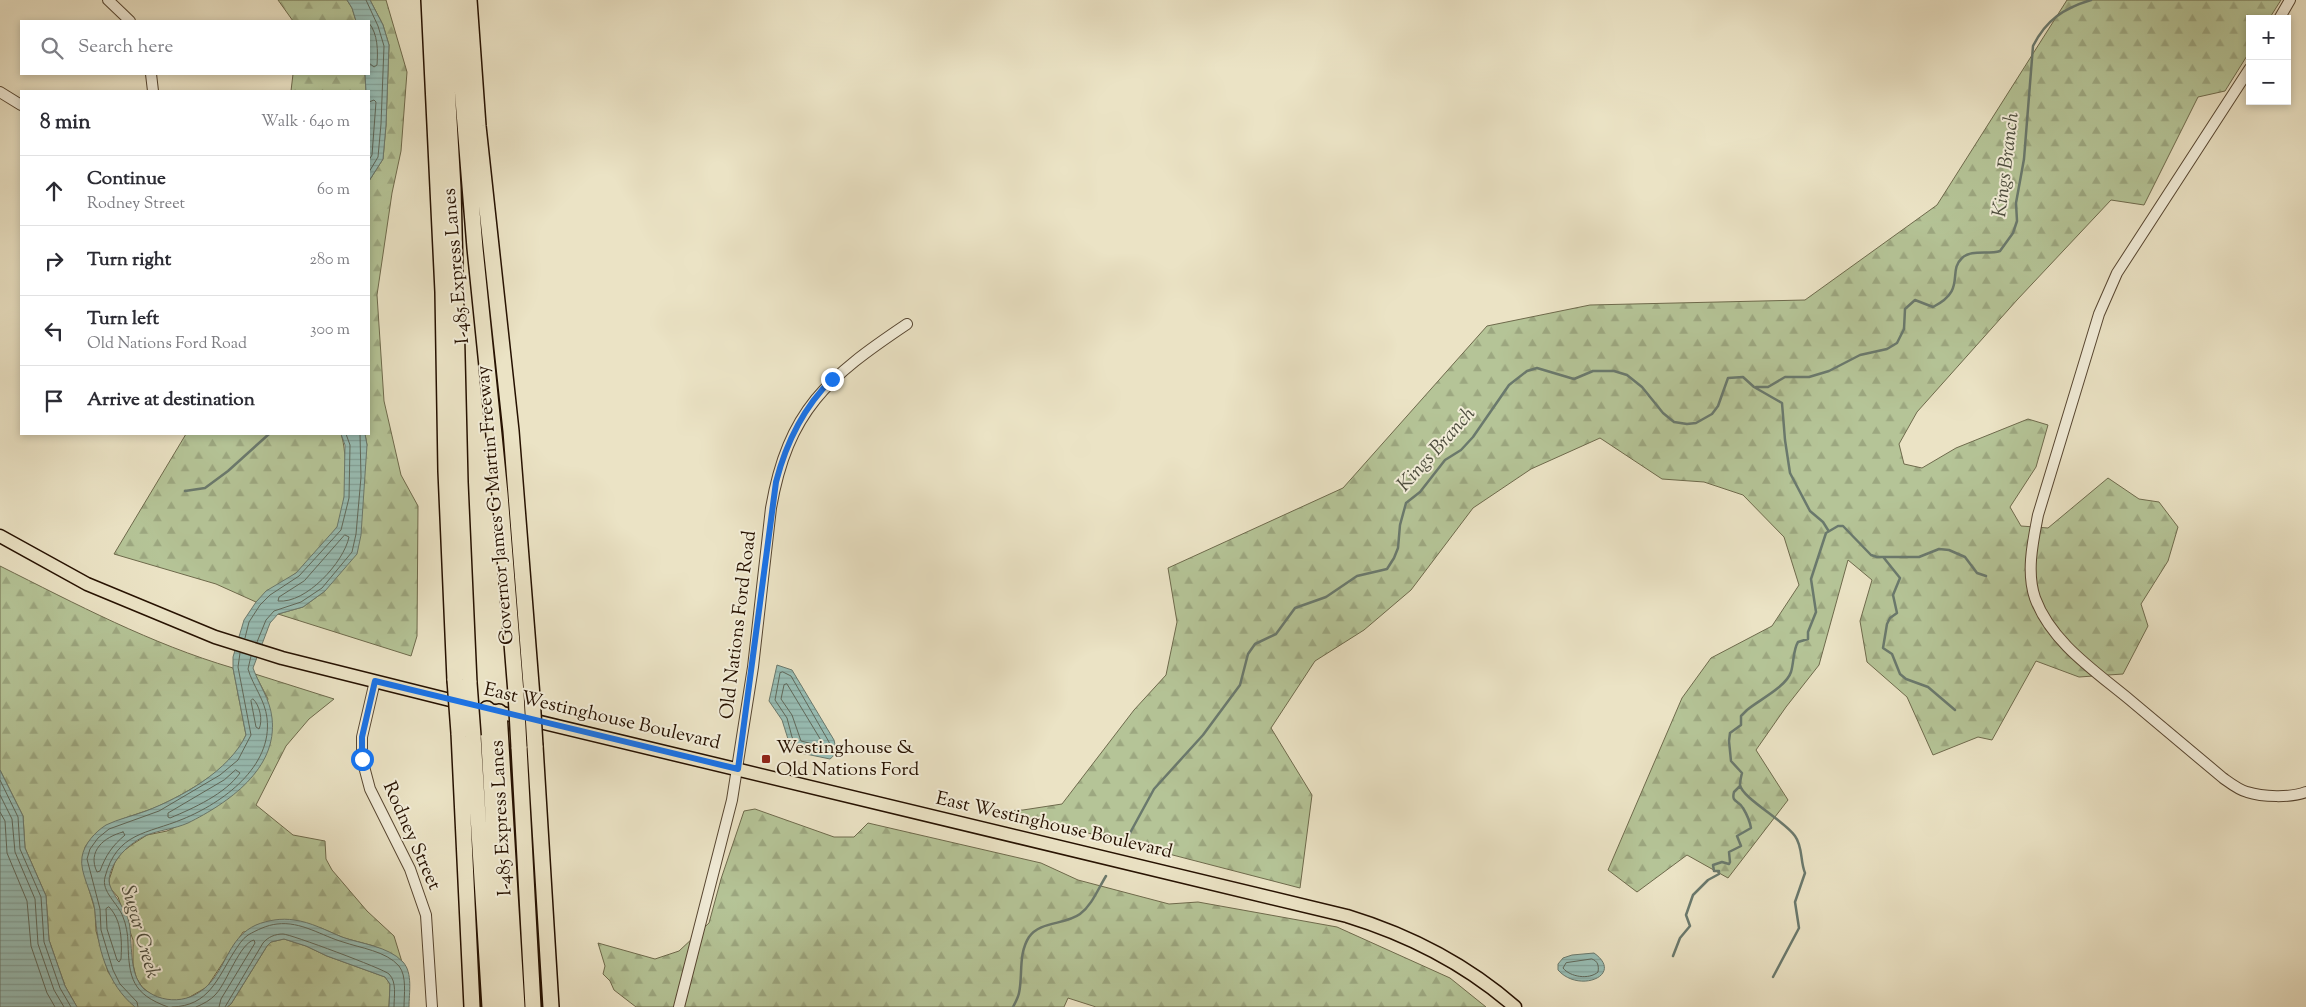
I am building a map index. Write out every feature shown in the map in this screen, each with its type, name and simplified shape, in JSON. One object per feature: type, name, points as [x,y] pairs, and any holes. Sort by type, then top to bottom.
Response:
[{"type":"highway","name":"Governor James G Martin Freeway","points":[[429,0],[440,205],[446,471],[466,735],[472,1007]]},
{"type":"highway","name":"I-485 Express Lanes","points":[[442,0],[454,188],[462,681]]},
{"type":"highway","name":"I-485 Express Lanes","points":[[455,0],[475,248],[500,494],[516,693],[533,1007]]},
{"type":"highway","name":"Governor James G Martin Freeway","points":[[469,0],[478,126],[520,526],[551,1007]]},
{"type":"highway","points":[[500,332],[500,494]]},
{"type":"highway","points":[[493,710],[504,1007]]},
{"type":"highway","points":[[493,710],[517,1007]]},
{"type":"highway","name":"I-485 Express Lanes","points":[[466,735],[490,1007]]},
{"type":"main road","name":"East Westinghouse Boulevard","points":[[0,536],[87,584],[178,623],[282,658],[1347,916],[1405,937],[1435,951],[1479,979],[1515,1007]]},
{"type":"street","points":[[108,0],[129,20]]},
{"type":"street","points":[[2281,15],[2290,0]]},
{"type":"street","points":[[2246,74],[2117,272],[2099,314],[2038,515],[2032,547],[2031,573],[2035,598],[2049,624],[2074,653],[2223,778],[2247,792],[2279,796],[2299,796],[2306,792]]},
{"type":"street","points":[[151,75],[153,90]]},
{"type":"street","points":[[0,92],[20,104]]},
{"type":"street","name":"Old Nations Ford Road","points":[[679,1007],[720,852],[738,769],[771,508],[786,446],[801,418],[825,387],[856,359],[907,324]]},
{"type":"street","name":"Rodney Street","points":[[375,681],[362,737],[362,759],[370,789],[410,869],[426,915],[432,1007]]},
{"type":"green space","points":[[278,0],[347,0],[356,20],[292,20]]},
{"type":"green space","points":[[370,0],[386,0],[407,72],[401,151],[392,193],[377,295],[384,401],[401,475],[418,506],[417,636],[411,656],[278,614],[303,607],[325,591],[367,445],[365,435],[370,435],[370,179],[383,159],[386,125],[389,45],[383,25]]},
{"type":"green space","points":[[2067,0],[2281,0],[2272,15],[2246,15],[2246,57],[2225,91],[2198,97],[2144,205],[2111,200],[2017,300],[1917,412],[1899,444],[1904,464],[1922,468],[1956,448],[2028,419],[2048,425],[2036,467],[2010,507],[2021,526],[2048,528],[2108,478],[2139,499],[2159,502],[2178,527],[2168,561],[2141,604],[2148,626],[2123,674],[2079,677],[2036,661],[1992,740],[1978,737],[1933,755],[1907,697],[1867,662],[1860,621],[1872,580],[1848,560],[1819,665],[1786,707],[1756,750],[1788,800],[1728,878],[1687,855],[1637,892],[1608,870],[1682,698],[1711,658],[1772,626],[1799,585],[1784,537],[1743,495],[1704,482],[1662,479],[1600,438],[1531,469],[1473,508],[1411,590],[1364,630],[1315,661],[1271,728],[1312,795],[1300,888],[1003,811],[1062,804],[1134,710],[1166,675],[1177,622],[1168,568],[1343,488],[1487,326],[1590,305],[1805,300],[1937,205]]},
{"type":"green space","points":[[293,75],[365,75],[366,90],[291,90]]},
{"type":"green space","points":[[185,435],[341,435],[345,454],[345,495],[337,528],[296,573],[256,602],[216,584],[114,554]]},
{"type":"green space","points":[[0,566],[143,635],[233,668],[246,735],[234,756],[206,780],[174,799],[107,826],[99,831],[85,847],[88,886],[95,910],[96,931],[108,972],[135,1007],[77,1007],[65,986],[49,940],[46,896],[25,848],[23,816],[0,770]]},
{"type":"green space","points":[[255,674],[334,699],[309,719],[286,746],[256,805],[293,835],[325,841],[326,859],[332,870],[367,911],[394,936],[402,962],[374,946],[344,938],[321,928],[243,932],[207,987],[181,1002],[168,1002],[152,995],[142,987],[136,977],[133,964],[133,940],[118,897],[110,888],[109,880],[115,862],[122,852],[133,844],[147,835],[167,831],[214,808],[268,699]]},
{"type":"green space","points":[[755,809],[834,837],[854,837],[868,823],[1041,863],[1078,880],[1169,904],[1198,902],[1337,927],[1450,978],[1486,1007],[1096,1007],[1068,998],[1064,1007],[636,1007],[614,990],[610,981],[603,974],[605,966],[598,943],[655,959],[679,951],[709,923],[721,879],[744,811]]},
{"type":"green space","points":[[284,939],[385,977],[390,984],[389,1007],[227,1007],[231,1004],[267,946],[271,942]]},
{"type":"water","points":[[347,0],[370,0],[383,25],[389,45],[383,159],[370,179],[370,90],[366,90],[365,75],[370,75],[370,20],[356,20]]},
{"type":"water","points":[[341,435],[365,435],[367,445],[361,535],[357,554],[325,591],[303,607],[278,614],[270,623],[253,668],[267,698],[272,718],[272,736],[267,753],[259,768],[234,794],[203,815],[178,827],[140,838],[127,848],[117,860],[113,866],[109,881],[129,922],[135,975],[144,989],[153,995],[172,1000],[190,997],[199,992],[214,978],[231,948],[241,935],[256,925],[265,922],[289,919],[313,925],[342,937],[382,949],[397,957],[403,962],[408,972],[410,983],[409,1007],[389,1007],[390,984],[385,977],[284,939],[271,942],[267,946],[231,1004],[227,1007],[135,1007],[117,987],[105,964],[98,938],[94,906],[83,870],[83,852],[91,839],[106,825],[146,811],[189,790],[216,771],[238,748],[246,735],[233,668],[233,657],[244,620],[266,591],[296,573],[337,527],[344,497],[345,445]]},
{"type":"water","points":[[777,665],[792,670],[834,740],[835,751],[830,759],[796,752],[788,739],[782,720],[769,701]]},
{"type":"water","points":[[0,770],[23,816],[25,848],[46,896],[49,940],[65,986],[77,1007],[0,1007]]},
{"type":"water","points":[[1594,953],[1602,961],[1604,968],[1602,974],[1595,979],[1577,981],[1567,977],[1558,970],[1558,964],[1563,958],[1572,955]]},
{"type":"waterway","name":"Kings Branch","points":[[1756,387],[1768,387],[1785,377],[1809,377],[1829,371],[1860,355],[1887,349],[1897,343],[1904,329],[1905,309],[1915,300],[1933,307],[1950,294],[1955,281],[1956,269],[1962,258],[1975,253],[2000,251],[2013,233],[2017,221],[2016,203],[2024,159],[2033,46],[2044,29],[2057,16],[2072,7],[2091,0]]},
{"type":"waterway","name":"Kings Branch","points":[[1124,844],[1154,789],[1203,735],[1240,685],[1248,654],[1255,644],[1276,634],[1295,608],[1326,597],[1357,576],[1387,569],[1398,548],[1400,525],[1406,503],[1420,492],[1445,460],[1461,450],[1473,437],[1509,385],[1527,371],[1537,368],[1574,379],[1593,371],[1614,371],[1627,375],[1642,387],[1663,413],[1674,422],[1687,424],[1696,423],[1712,414],[1718,406],[1728,378],[1743,377],[1754,387],[1782,403],[1790,473],[1810,511],[1823,522],[1828,530]]},
{"type":"waterway","points":[[185,491],[205,488],[228,471],[268,435]]},
{"type":"waterway","points":[[1773,977],[1799,928],[1795,902],[1805,873],[1798,840],[1790,830],[1748,796],[1740,785],[1742,773],[1731,761],[1729,741],[1730,733],[1741,725],[1741,716],[1788,678],[1798,642],[1808,639],[1808,632],[1816,612],[1811,579],[1826,533],[1838,526],[1843,526],[1871,555],[1877,557],[1919,557],[1939,549],[1949,550],[1965,557],[1977,573],[1986,576]]},
{"type":"waterway","points":[[1884,558],[1900,578],[1893,595],[1897,613],[1890,618],[1887,624],[1883,648],[1892,654],[1900,674],[1906,679],[1928,687],[1955,710]]},
{"type":"waterway","points":[[1673,956],[1680,938],[1690,926],[1686,915],[1693,895],[1708,880],[1719,874],[1719,871],[1714,871],[1713,865],[1722,862],[1729,864],[1729,852],[1741,846],[1737,836],[1751,828],[1743,808],[1734,800],[1734,792],[1740,786]]},
{"type":"waterway","name":"Kings Branch","points":[[1013,1007],[1019,993],[1023,950],[1029,937],[1040,928],[1080,914],[1091,901],[1106,876]]},
{"type":"place","name":"Westinghouse & Old Nations Ford","points":[[766,759]]},
{"type":"route","points":[[362,759],[362,737],[375,681],[738,769],[771,508],[776,482],[786,446],[796,427],[811,402],[832,379]]},
{"type":"water label","name":"Sugar Creek","points":[[139,932]]}]
